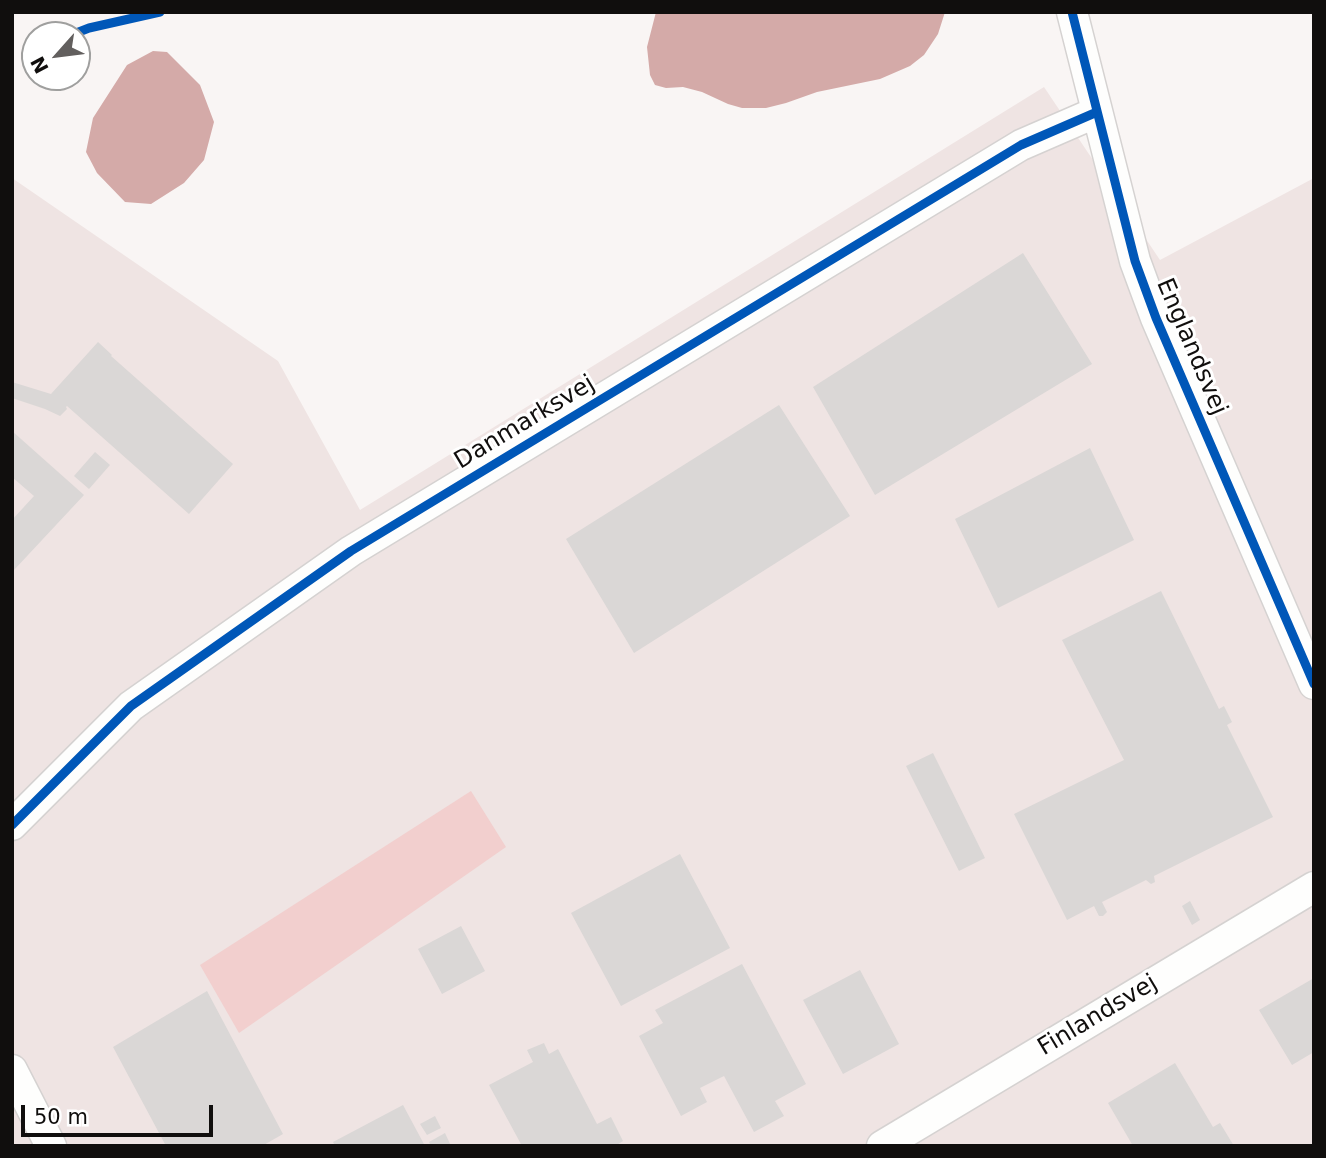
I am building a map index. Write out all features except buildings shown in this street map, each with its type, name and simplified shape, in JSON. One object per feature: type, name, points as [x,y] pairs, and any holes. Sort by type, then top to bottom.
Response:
[{"type":"street","name":"Englandsvej","points":[[1072,12],[1135,261],[1156,318],[1314,684]]},
{"type":"street","name":"Danmarksvej","points":[[12,825],[131,706],[351,551],[1021,145],[1097,112]]},
{"type":"street","name":"Finlandsvej","points":[[882,1146],[1314,887]]},
{"type":"street","points":[[12,1070],[51,1146]]},
{"type":"shaded area","points":[[656,12],[945,12],[938,34],[924,55],[910,66],[880,79],[817,92],[766,108],[742,108],[702,92],[683,87],[666,88],[655,85],[650,75],[647,47]]},
{"type":"shaded area","points":[[153,51],[167,52],[200,85],[214,122],[204,160],[184,183],[151,204],[125,202],[97,173],[86,152],[93,118],[127,65]]},
{"type":"shaded area","points":[[1044,87],[1160,260],[1314,178],[1314,1146],[12,1146],[12,178],[278,361],[360,510]]},
{"type":"shaded area","points":[[471,791],[506,847],[239,1033],[200,965]]},
{"type":"cycle path","points":[[91,28],[160,12]]},
{"type":"cycle path","points":[[1072,12],[1135,261],[1156,318],[1314,684]]},
{"type":"cycle path","points":[[12,825],[131,706],[351,551],[1021,145],[1097,112]]}]
